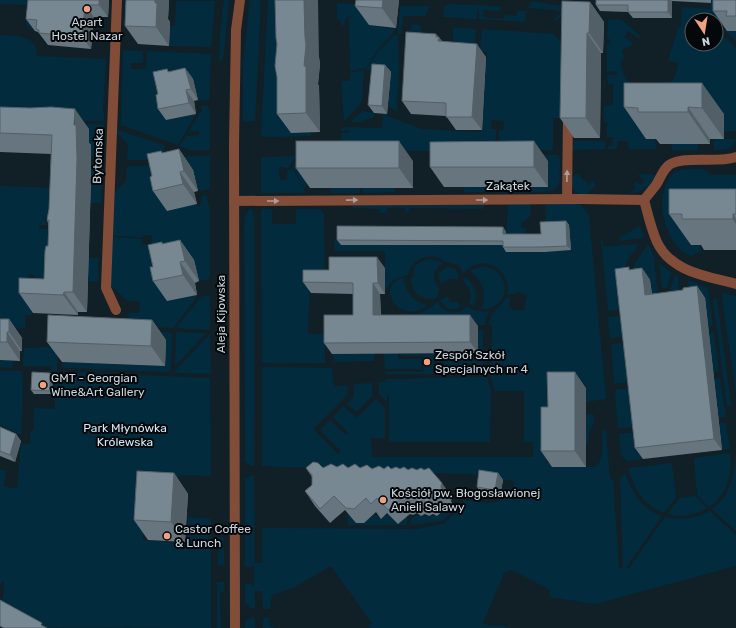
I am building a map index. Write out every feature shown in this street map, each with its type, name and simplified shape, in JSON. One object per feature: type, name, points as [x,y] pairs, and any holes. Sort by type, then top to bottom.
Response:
[{"type":"street","name":"Bytomska","points":[[116,310],[106,288],[117,0]]},
{"type":"street","name":"Aleja Kijowska","points":[[235,628],[234,144],[236,35],[240,0]]},
{"type":"street","points":[[567,199],[568,106]]},
{"type":"street","points":[[736,157],[728,160],[673,162],[665,169],[656,186],[644,200],[656,241],[670,260],[678,266],[736,284]]},
{"type":"street","name":"Zakątek","points":[[234,201],[644,200]]},
{"type":"green space","points":[[0,0],[70,0],[37,10],[35,31],[33,31],[26,25],[27,5],[0,4]]},
{"type":"green space","points":[[224,0],[229,0],[223,60],[219,61],[220,33]]},
{"type":"green space","points":[[250,0],[261,0],[255,121],[243,122],[243,63]]},
{"type":"green space","points":[[268,0],[288,0],[291,133],[311,133],[311,136],[263,137],[261,135]]},
{"type":"green space","points":[[711,0],[720,0],[720,12],[684,12],[684,52],[724,52],[724,37],[736,48],[736,131],[724,132],[724,114],[655,139],[656,149],[629,149],[628,141],[617,141],[617,149],[608,149],[608,146],[613,145],[613,137],[607,137],[607,122],[604,122],[604,106],[613,105],[613,85],[608,84],[607,75],[617,75],[616,71],[607,72],[607,45],[610,44],[610,39],[607,39],[608,19],[622,20],[640,36],[638,38],[628,31],[624,37],[634,44],[622,50],[624,58],[621,61],[622,67],[630,84],[661,84],[666,81],[671,83],[675,77],[678,63],[668,61],[678,28],[681,28],[682,7],[710,9]]},
{"type":"green space","points":[[725,0],[727,31],[736,31],[736,41],[725,31]]},
{"type":"green space","points":[[176,1],[215,1],[211,47],[169,46],[170,26],[175,26]]},
{"type":"green space","points":[[532,1],[562,6],[563,11],[528,8]]},
{"type":"green space","points":[[337,3],[371,6],[369,25],[395,29],[377,51],[366,68],[350,71],[349,20],[347,20],[359,13],[346,18],[344,25],[341,25],[340,20],[337,20]]},
{"type":"green space","points":[[448,4],[500,6],[500,11],[483,10],[483,17],[503,19],[504,15],[517,16],[517,11],[526,11],[525,22],[479,19],[479,10],[477,10],[477,19],[443,17],[444,7]]},
{"type":"green space","points":[[400,6],[430,6],[425,16],[403,16],[401,34],[398,35]]},
{"type":"green space","points":[[563,11],[563,14],[557,20],[553,21]]},
{"type":"green space","points":[[411,24],[420,25],[423,35],[408,45]]},
{"type":"green space","points":[[453,27],[476,29],[474,50],[453,45]]},
{"type":"green space","points":[[482,29],[553,34],[565,45],[563,118],[553,118],[553,150],[498,151],[499,130],[503,130],[504,121],[492,120],[491,129],[496,129],[495,151],[342,151],[341,133],[349,133],[348,130],[341,131],[341,129],[344,127],[382,128],[383,113],[387,114],[387,116],[422,129],[481,132],[487,52],[480,51]]},
{"type":"green space","points":[[0,35],[19,36],[30,40],[36,49],[37,56],[106,59],[103,111],[104,121],[0,119]]},
{"type":"green space","points":[[395,35],[398,35],[399,60],[397,111],[388,107],[391,72],[366,70],[378,52]]},
{"type":"green space","points":[[123,50],[143,51],[143,63],[131,63],[131,69],[146,69],[147,51],[211,54],[209,100],[199,101],[193,79],[166,120],[196,114],[178,145],[121,125]]},
{"type":"green space","points":[[364,70],[362,101],[344,121],[341,81],[350,81],[350,73]]},
{"type":"green space","points":[[201,106],[208,106],[208,109],[210,109],[210,150],[190,150],[179,146],[186,136],[199,135],[199,131],[189,131],[202,112]]},
{"type":"green space","points":[[363,111],[374,113],[373,118],[361,122],[350,122],[360,113]]},
{"type":"green space","points":[[0,122],[104,124],[103,153],[91,157]]},
{"type":"green space","points":[[115,131],[120,131],[164,145],[164,155],[151,160],[127,160],[128,144]]},
{"type":"green space","points":[[679,139],[691,139],[691,144],[698,144],[698,150],[672,150],[671,144],[679,144]]},
{"type":"green space","points":[[714,139],[736,139],[731,147],[714,150]]},
{"type":"green space","points":[[574,141],[605,141],[605,149],[573,150]]},
{"type":"green space","points":[[210,155],[210,189],[199,191],[193,170],[167,211],[197,204],[197,206],[200,206],[200,203],[202,202],[201,196],[207,195],[208,205],[210,205],[210,277],[207,280],[199,281],[194,260],[167,301],[197,295],[173,328],[128,326],[129,313],[139,313],[140,301],[128,301],[109,284],[111,237],[142,239],[142,244],[151,245],[152,236],[143,235],[142,238],[111,235],[113,194],[126,181],[127,166],[159,164],[174,157]]},
{"type":"green space","points":[[532,155],[557,155],[560,159],[559,182],[558,186],[554,189],[542,192],[531,192],[531,187],[548,187],[548,161]]},
{"type":"green space","points":[[296,156],[288,168],[279,167],[279,175],[281,180],[287,180],[287,170],[291,170],[292,167],[306,193],[261,193],[261,157]]},
{"type":"green space","points":[[299,156],[305,166],[306,188],[304,188],[293,166]]},
{"type":"green space","points":[[90,165],[103,166],[101,203],[90,203]]},
{"type":"green space","points":[[689,169],[704,169],[710,175],[736,175],[736,221],[691,245],[700,245],[701,253],[698,252],[691,256],[683,252],[674,243],[669,234],[665,223],[662,201],[664,190],[674,173]]},
{"type":"green space","points":[[578,174],[589,185],[593,181],[596,185],[585,195],[576,192],[572,185],[570,178]]},
{"type":"green space","points":[[638,174],[651,174],[656,176],[645,188],[638,192],[629,194],[636,188],[633,185],[637,181],[640,185],[644,181]]},
{"type":"green space","points":[[0,186],[63,188],[57,218],[44,218],[44,221],[58,221],[58,225],[39,225],[39,229],[57,229],[47,278],[34,278],[34,275],[29,274],[32,315],[25,315],[25,328],[0,327]]},
{"type":"green space","points":[[529,187],[529,192],[498,192],[498,188]]},
{"type":"green space","points":[[330,188],[360,188],[360,193],[330,193]]},
{"type":"green space","points":[[363,188],[394,188],[395,192],[363,193]]},
{"type":"green space","points":[[464,188],[495,188],[495,192],[464,192]]},
{"type":"green space","points":[[484,203],[484,209],[410,208],[408,212],[406,212],[405,208],[387,208],[386,213],[380,213],[379,209],[353,208],[353,204]]},
{"type":"green space","points":[[508,203],[530,203],[530,215],[525,221],[521,222],[521,227],[526,229],[525,238],[506,238]]},
{"type":"green space","points":[[546,203],[579,203],[589,216],[606,399],[586,402],[585,383],[558,385],[558,414],[593,414],[594,421],[586,445],[586,423],[546,454],[546,463],[552,463],[552,467],[595,467],[602,456],[602,434],[603,431],[606,430],[610,479],[613,479],[619,568],[623,567],[620,479],[625,473],[638,499],[648,509],[662,516],[626,568],[629,568],[665,517],[688,518],[699,516],[710,511],[736,535],[736,566],[595,604],[550,597],[550,590],[512,570],[504,573],[483,623],[512,628],[368,628],[372,623],[331,566],[293,588],[272,595],[270,609],[263,609],[262,591],[255,591],[255,608],[250,608],[245,602],[245,584],[251,584],[254,587],[254,564],[252,567],[245,567],[245,479],[251,476],[254,476],[255,563],[262,563],[262,528],[418,529],[443,524],[463,506],[463,500],[493,503],[500,500],[501,487],[513,489],[514,481],[484,477],[484,475],[262,466],[262,367],[332,368],[334,387],[347,385],[347,395],[313,429],[338,454],[341,451],[320,430],[330,420],[346,435],[348,432],[333,417],[343,406],[357,418],[376,399],[385,408],[385,438],[371,438],[372,457],[533,457],[533,442],[524,442],[524,391],[495,391],[491,377],[492,329],[491,325],[489,325],[491,316],[506,298],[511,297],[509,304],[511,309],[524,311],[527,295],[518,292],[507,295],[508,285],[505,277],[500,270],[494,266],[486,263],[478,264],[470,267],[463,274],[460,267],[457,265],[429,256],[420,259],[412,265],[408,275],[394,279],[385,291],[385,251],[335,251],[334,241],[340,241],[341,245],[506,245],[506,252],[570,250],[544,227]]},
{"type":"green space","points":[[251,208],[254,217],[254,466],[251,466],[245,462],[244,223],[245,215]]},
{"type":"green space","points":[[261,209],[272,209],[272,224],[296,224],[296,209],[320,209],[324,214],[325,275],[310,275],[308,334],[325,334],[325,363],[262,363]]},
{"type":"green space","points":[[640,226],[644,236],[642,238],[620,241],[620,237]]},
{"type":"green space","points":[[601,238],[604,247],[639,244],[628,259],[625,267],[626,309],[608,311]]},
{"type":"green space","points":[[648,244],[654,256],[659,306],[633,270],[634,265]]},
{"type":"green space","points":[[88,258],[98,258],[98,282],[87,281]]},
{"type":"green space","points":[[431,259],[443,263],[437,268],[434,274],[436,285],[439,288],[437,298],[426,299],[418,295],[415,291],[411,282],[411,277],[414,277],[414,267],[416,265]]},
{"type":"green space","points":[[659,263],[671,273],[667,288],[662,288]]},
{"type":"green space","points":[[484,266],[494,270],[500,275],[504,283],[505,290],[503,297],[498,304],[491,308],[481,309],[484,298],[483,288],[478,279],[470,271]]},
{"type":"green space","points":[[447,267],[456,270],[458,279],[449,279],[441,284],[439,273]]},
{"type":"green space","points":[[675,275],[678,277],[680,303],[672,304],[670,290]]},
{"type":"green space","points":[[465,277],[474,286],[476,298],[473,306],[469,304],[471,295],[469,289],[463,281]]},
{"type":"green space","points":[[404,278],[408,293],[418,302],[428,305],[417,311],[408,311],[399,308],[390,295],[391,288],[395,282]]},
{"type":"green space","points":[[688,280],[708,288],[713,326],[708,327],[690,299]]},
{"type":"green space","points":[[723,293],[736,296],[736,394],[722,298]]},
{"type":"green space","points":[[210,295],[210,330],[176,328],[202,296]]},
{"type":"green space","points":[[447,296],[450,302],[458,302],[461,307],[458,309],[449,309],[444,306],[440,300]]},
{"type":"green space","points":[[713,299],[717,299],[731,405],[727,406]]},
{"type":"green space","points":[[438,302],[444,310],[451,313],[460,311],[467,306],[476,311],[489,312],[485,320],[485,325],[402,315],[404,313],[418,314]]},
{"type":"green space","points":[[627,315],[629,336],[610,338],[608,317]]},
{"type":"green space","points":[[59,323],[57,372],[51,371],[51,366],[23,366],[24,348],[52,347]]},
{"type":"green space","points":[[478,330],[483,330],[483,373],[444,374],[444,357],[454,357],[454,353],[478,353]]},
{"type":"green space","points":[[152,331],[168,332],[172,335],[171,369],[168,372],[66,368],[62,366],[62,362],[164,366],[166,338],[150,337]]},
{"type":"green space","points":[[176,332],[206,333],[175,366]]},
{"type":"green space","points":[[714,332],[719,371],[713,372],[709,333]]},
{"type":"green space","points":[[210,334],[211,374],[175,373],[175,371]]},
{"type":"green space","points":[[630,342],[634,381],[614,384],[611,344]]},
{"type":"green space","points":[[374,353],[374,361],[335,362],[332,354]]},
{"type":"green space","points":[[384,353],[398,353],[398,359],[421,359],[421,369],[385,369]]},
{"type":"green space","points":[[401,354],[434,354],[433,374],[385,374],[385,372],[423,372],[424,356],[402,356]]},
{"type":"green space","points":[[0,360],[13,361],[12,368],[0,367]]},
{"type":"green space","points":[[0,371],[22,371],[23,398],[21,435],[0,425]]},
{"type":"green space","name":"Park Młynówka Królewska","points":[[69,372],[210,378],[211,476],[181,475],[148,492],[143,540],[186,543],[188,517],[211,519],[211,628],[0,627],[0,600],[3,600],[4,581],[0,584],[0,469],[6,471],[4,486],[17,489],[21,444],[30,444],[31,430],[34,430],[34,408],[55,409],[55,381],[66,380],[66,374]]},
{"type":"green space","points":[[487,377],[491,391],[490,442],[389,442],[389,395],[387,395],[387,402],[379,394],[379,382],[385,382],[385,379]]},
{"type":"green space","points":[[714,378],[720,378],[726,417],[718,418]]},
{"type":"green space","points":[[372,383],[372,396],[356,412],[347,404],[354,396],[354,384]]},
{"type":"green space","points":[[635,387],[639,427],[618,428],[615,390]]},
{"type":"green space","points":[[719,423],[726,423],[730,449],[722,450]]},
{"type":"green space","points":[[640,432],[643,459],[627,461],[621,455],[619,434]]},
{"type":"green space","points":[[730,453],[730,469],[725,490],[709,507],[697,495],[694,458]]},
{"type":"green space","points":[[736,459],[736,531],[712,509],[723,498],[730,486]]},
{"type":"green space","points":[[672,463],[676,497],[664,513],[650,505],[640,495],[633,483],[628,468]]},
{"type":"green space","points":[[695,496],[707,508],[688,515],[677,516],[667,514],[680,498]]},
{"type":"green space","points":[[443,512],[451,512],[442,521],[411,525],[411,518],[415,516],[437,516]]},
{"type":"green space","points":[[348,514],[356,523],[373,515],[390,515],[396,522],[407,516],[407,525],[348,525]]},
{"type":"green space","points":[[220,536],[224,538],[224,565],[218,566],[218,538]]},
{"type":"green space","points":[[217,582],[224,582],[224,592],[220,593],[221,628],[217,628]]},
{"type":"green space","points":[[250,618],[255,618],[255,628],[245,628],[245,622]]},
{"type":"green space","points":[[263,618],[270,618],[269,626],[278,628],[263,628]]},
{"type":"building","points":[[28,0],[99,0],[99,5],[85,5],[82,37],[39,33],[39,30],[36,29],[37,20],[26,19]]},
{"type":"building","points":[[126,0],[155,0],[155,3],[157,3],[156,27],[125,26]]},
{"type":"building","points":[[275,0],[304,0],[306,45],[304,66],[306,66],[306,113],[277,114],[277,77],[275,66],[277,44]]},
{"type":"building","points":[[356,0],[383,0],[382,8],[355,6]]},
{"type":"building","points":[[596,0],[668,0],[668,12],[628,12],[628,5],[596,5]]},
{"type":"building","points":[[713,0],[736,0],[736,16],[726,16],[727,11],[713,11]]},
{"type":"building","points":[[562,1],[590,2],[589,33],[587,33],[586,118],[560,118]]},
{"type":"building","points":[[406,32],[436,34],[436,37],[439,37],[438,41],[477,44],[472,117],[446,117],[446,103],[402,101]]},
{"type":"building","points":[[372,64],[385,65],[382,106],[368,105]]},
{"type":"building","points":[[185,68],[191,89],[186,90],[189,103],[158,109],[156,95],[158,94],[153,72],[167,69],[168,72]]},
{"type":"building","points":[[624,83],[702,83],[702,108],[688,107],[688,112],[638,112],[638,108],[624,107]]},
{"type":"building","points":[[0,107],[51,107],[75,109],[74,125],[76,125],[77,159],[73,292],[64,292],[63,295],[19,293],[19,278],[44,279],[45,251],[46,246],[48,246],[49,220],[47,220],[49,209],[52,135],[0,133]]},
{"type":"building","points":[[296,141],[399,141],[399,168],[296,168]]},
{"type":"building","points":[[534,141],[534,167],[430,167],[430,142]]},
{"type":"building","points":[[179,149],[184,171],[180,172],[183,184],[153,191],[150,177],[152,176],[147,154],[161,151],[162,153]]},
{"type":"building","points":[[669,189],[736,189],[736,214],[733,214],[733,219],[682,219],[682,214],[669,214]]},
{"type":"building","points":[[566,221],[567,246],[503,247],[503,241],[337,240],[337,226],[503,227],[503,234],[541,234],[540,222]]},
{"type":"building","points":[[180,240],[185,261],[180,262],[183,275],[153,281],[150,267],[153,267],[148,245]]},
{"type":"building","points":[[329,257],[377,257],[378,283],[373,283],[373,315],[470,315],[470,342],[324,343],[324,315],[353,315],[353,283],[303,282],[303,270],[329,270]]},
{"type":"building","points":[[629,267],[629,270],[642,268],[645,295],[683,290],[683,288],[697,286],[714,439],[635,448],[615,269]]},
{"type":"building","points":[[48,315],[152,320],[151,346],[47,342]]},
{"type":"building","points":[[0,319],[9,319],[7,342],[0,342]]},
{"type":"building","name":"GMT - Georgian Wine&Art Gallery","points":[[32,372],[50,373],[50,391],[31,390]]},
{"type":"building","points":[[547,372],[575,372],[575,451],[541,451],[541,407],[548,407]]},
{"type":"building","points":[[0,427],[16,434],[10,455],[0,451]]},
{"type":"building","points":[[313,462],[318,463],[323,468],[331,464],[337,467],[343,464],[348,468],[355,464],[360,468],[367,465],[372,469],[379,466],[384,469],[388,466],[391,469],[396,467],[400,469],[404,467],[408,470],[412,468],[417,470],[421,468],[424,470],[429,468],[442,483],[442,489],[427,502],[423,500],[419,502],[415,499],[411,501],[407,499],[403,501],[400,499],[388,510],[377,498],[371,504],[366,498],[354,509],[346,508],[334,496],[320,509],[305,491],[312,485],[312,475],[306,468]]},
{"type":"building","points":[[479,470],[498,473],[495,490],[477,487]]},
{"type":"building","points":[[137,471],[174,473],[171,522],[134,520]]},
{"type":"building","points":[[0,600],[42,623],[41,625],[47,628],[4,628],[0,626]]},
{"type":"place","name":"Apart Hostel Nazar","points":[[87,9]]},
{"type":"place","name":"Zespół Szkół Specjalnych nr 4","points":[[427,362]]},
{"type":"place","name":"GMT - Georgian Wine&Art Gallery","points":[[43,385]]},
{"type":"place","name":"Kościół pw. Błogosławionej Anieli Salawy","points":[[383,500]]},
{"type":"place","name":"Castor Coffee & Lunch","points":[[167,536]]}]
